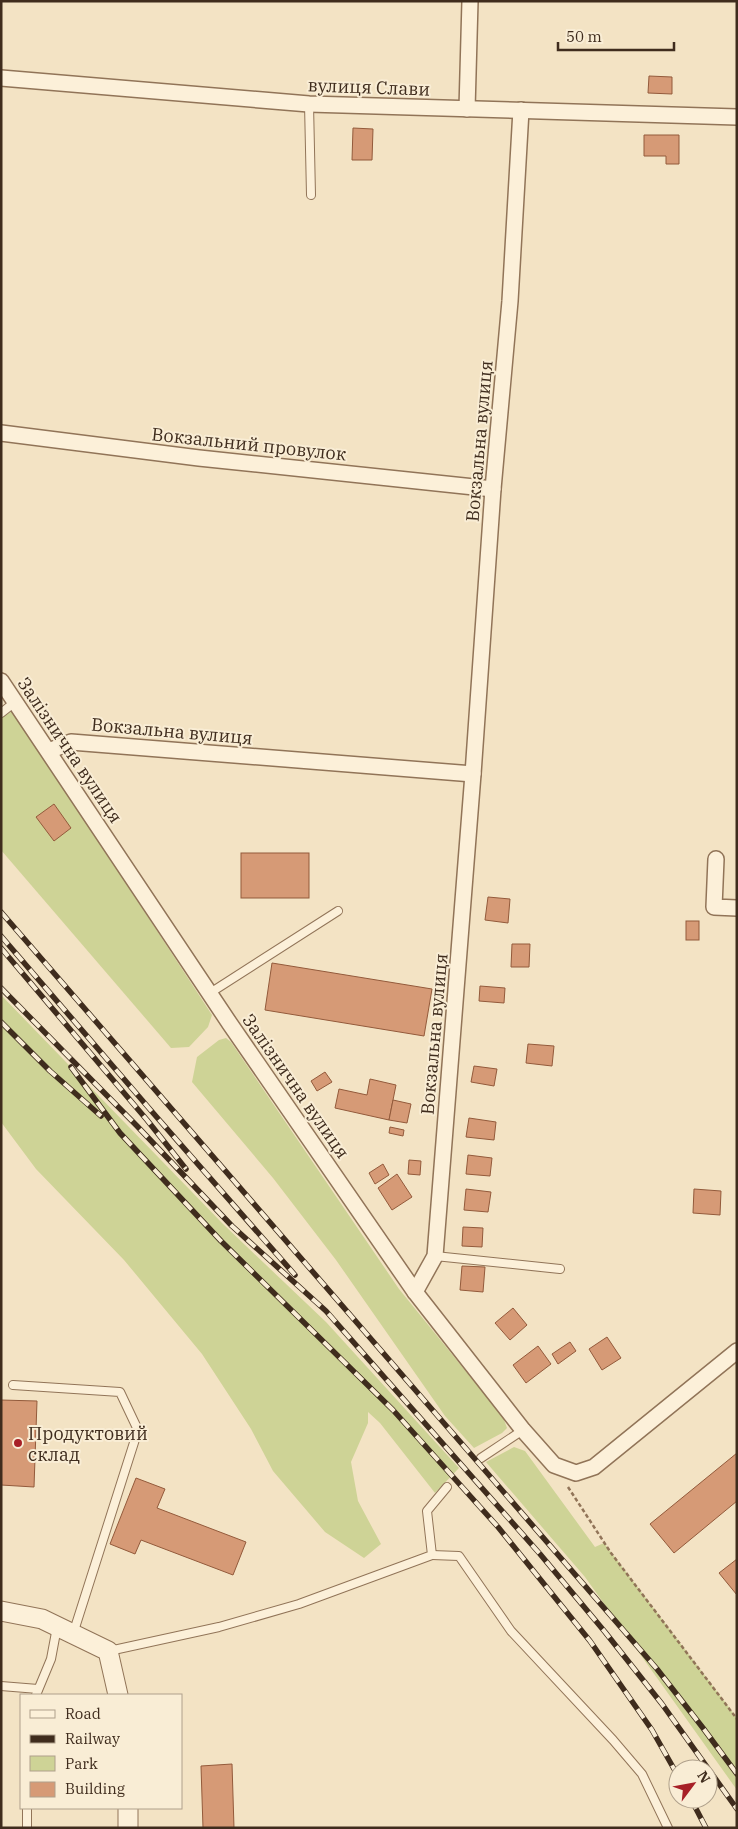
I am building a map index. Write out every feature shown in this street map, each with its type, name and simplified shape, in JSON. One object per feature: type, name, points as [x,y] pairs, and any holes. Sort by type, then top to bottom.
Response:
[{"type":"street","points":[[467,109],[470,1]]},
{"type":"street","name":"вулиця Слави","points":[[1,78],[309,104],[737,117]]},
{"type":"street","name":"Вокзальна вулиця","points":[[415,1292],[435,1256],[510,302],[521,110]]},
{"type":"street","name":"Вокзальний провулок","points":[[1,433],[199,458],[494,489]]},
{"type":"street","name":"Залізнична вулиця","points":[[1,681],[50,751],[210,993],[415,1292],[523,1430],[554,1465]]},
{"type":"street","name":"Вокзальна вулиця","points":[[50,751],[71,742],[473,774]]},
{"type":"street","points":[[716,859],[714,907],[737,908]]},
{"type":"street","points":[[554,1465],[576,1473],[594,1467],[737,1351]]},
{"type":"street","points":[[1,1611],[42,1619],[108,1651],[118,1694]]},
{"type":"street","points":[[128,1809],[128,1828]]},
{"type":"lane","points":[[309,104],[311,195]]},
{"type":"lane","points":[[1,713],[15,702]]},
{"type":"lane","points":[[210,993],[338,911]]},
{"type":"lane","points":[[435,1256],[560,1268]]},
{"type":"lane","points":[[1,1686],[37,1692],[65,1630],[138,1430],[120,1392],[14,1385]]},
{"type":"lane","points":[[481,1458],[523,1430]]},
{"type":"lane","points":[[432,1555],[427,1511],[447,1487]]},
{"type":"lane","points":[[108,1651],[218,1627],[298,1604],[432,1555],[460,1556],[511,1631],[613,1740],[642,1774],[668,1828]]},
{"type":"lane","points":[[27,1809],[27,1828]]},
{"type":"path","points":[[554,1465],[611,1553],[737,1719]]},
{"type":"green space","points":[[12,711],[212,1015],[208,1027],[189,1047],[171,1048],[1,850],[1,718]]},
{"type":"green space","points":[[1,995],[223,1224],[326,1322],[459,1468],[435,1493],[380,1423],[368,1412],[368,1423],[351,1462],[358,1501],[381,1544],[364,1558],[325,1532],[273,1471],[251,1429],[202,1354],[124,1260],[36,1169],[1,1122]]},
{"type":"green space","points":[[226,1038],[231,1042],[399,1289],[503,1417],[507,1428],[502,1433],[474,1448],[445,1416],[336,1260],[273,1178],[192,1082],[197,1057],[219,1040]]},
{"type":"green space","points":[[514,1447],[525,1451],[595,1547],[604,1543],[737,1718],[737,1790],[718,1763],[718,1759],[715,1759],[585,1577],[486,1462]]},
{"type":"building","points":[[649,76],[672,77],[672,94],[648,93]]},
{"type":"building","points":[[353,128],[373,129],[372,160],[352,160]]},
{"type":"building","points":[[644,135],[679,135],[679,164],[666,164],[666,156],[644,156]]},
{"type":"building","points":[[54,804],[71,828],[54,841],[36,817]]},
{"type":"building","points":[[241,853],[309,853],[309,898],[241,898]]},
{"type":"building","points":[[488,897],[510,899],[508,923],[485,920]]},
{"type":"building","points":[[686,921],[699,921],[699,940],[686,940]]},
{"type":"building","points":[[512,944],[530,944],[529,967],[511,967]]},
{"type":"building","points":[[272,963],[432,989],[424,1036],[265,1010]]},
{"type":"building","points":[[480,986],[505,988],[504,1003],[479,1001]]},
{"type":"building","points":[[528,1044],[554,1046],[552,1066],[526,1063]]},
{"type":"building","points":[[474,1066],[497,1069],[494,1086],[471,1082]]},
{"type":"building","points":[[325,1072],[332,1082],[317,1091],[311,1081]]},
{"type":"building","points":[[370,1079],[396,1085],[389,1120],[335,1108],[339,1089],[367,1095]]},
{"type":"building","points":[[393,1100],[411,1104],[407,1123],[389,1120]]},
{"type":"building","points":[[469,1118],[496,1122],[494,1140],[466,1137]]},
{"type":"building","points":[[390,1127],[404,1130],[403,1136],[389,1133]]},
{"type":"building","points":[[468,1155],[492,1158],[490,1176],[466,1174]]},
{"type":"building","points":[[409,1160],[421,1161],[420,1175],[408,1174]]},
{"type":"building","points":[[383,1164],[389,1175],[375,1184],[369,1173]]},
{"type":"building","points":[[397,1174],[412,1197],[392,1210],[378,1188]]},
{"type":"building","points":[[466,1189],[491,1192],[488,1212],[464,1210]]},
{"type":"building","points":[[694,1189],[721,1191],[720,1215],[693,1213]]},
{"type":"building","points":[[463,1227],[483,1228],[482,1247],[462,1246]]},
{"type":"building","points":[[462,1266],[485,1267],[483,1292],[460,1290]]},
{"type":"building","points":[[513,1308],[527,1325],[510,1340],[495,1323]]},
{"type":"building","points":[[607,1337],[621,1358],[602,1370],[589,1349]]},
{"type":"building","points":[[570,1342],[576,1351],[558,1364],[552,1354]]},
{"type":"building","points":[[538,1346],[551,1364],[526,1383],[513,1365]]},
{"type":"building","name":"Продуктовий склад","points":[[1,1400],[37,1401],[34,1487],[1,1485]]},
{"type":"building","points":[[737,1453],[737,1501],[674,1553],[650,1524]]},
{"type":"building","points":[[136,1478],[165,1489],[157,1508],[246,1542],[233,1575],[141,1540],[135,1554],[110,1544]]},
{"type":"building","points":[[737,1559],[737,1595],[719,1573]]},
{"type":"building","points":[[232,1764],[234,1828],[203,1828],[201,1766]]},
{"type":"railway","points":[[1,912],[657,1669],[737,1774]]},
{"type":"railway","points":[[1,936],[295,1275]]},
{"type":"railway","points":[[1,948],[147,1120],[186,1169]]},
{"type":"railway","points":[[1,988],[232,1226],[326,1311],[540,1554],[605,1632],[662,1704],[737,1809]]},
{"type":"railway","points":[[1,1022],[50,1071],[101,1116]]},
{"type":"railway","points":[[71,1067],[120,1133],[221,1241],[393,1410],[498,1527],[590,1641],[652,1730],[668,1759]]},
{"type":"railway","points":[[696,1809],[706,1828]]},
{"type":"place","name":"Продуктовий склад","points":[[18,1443]]}]
